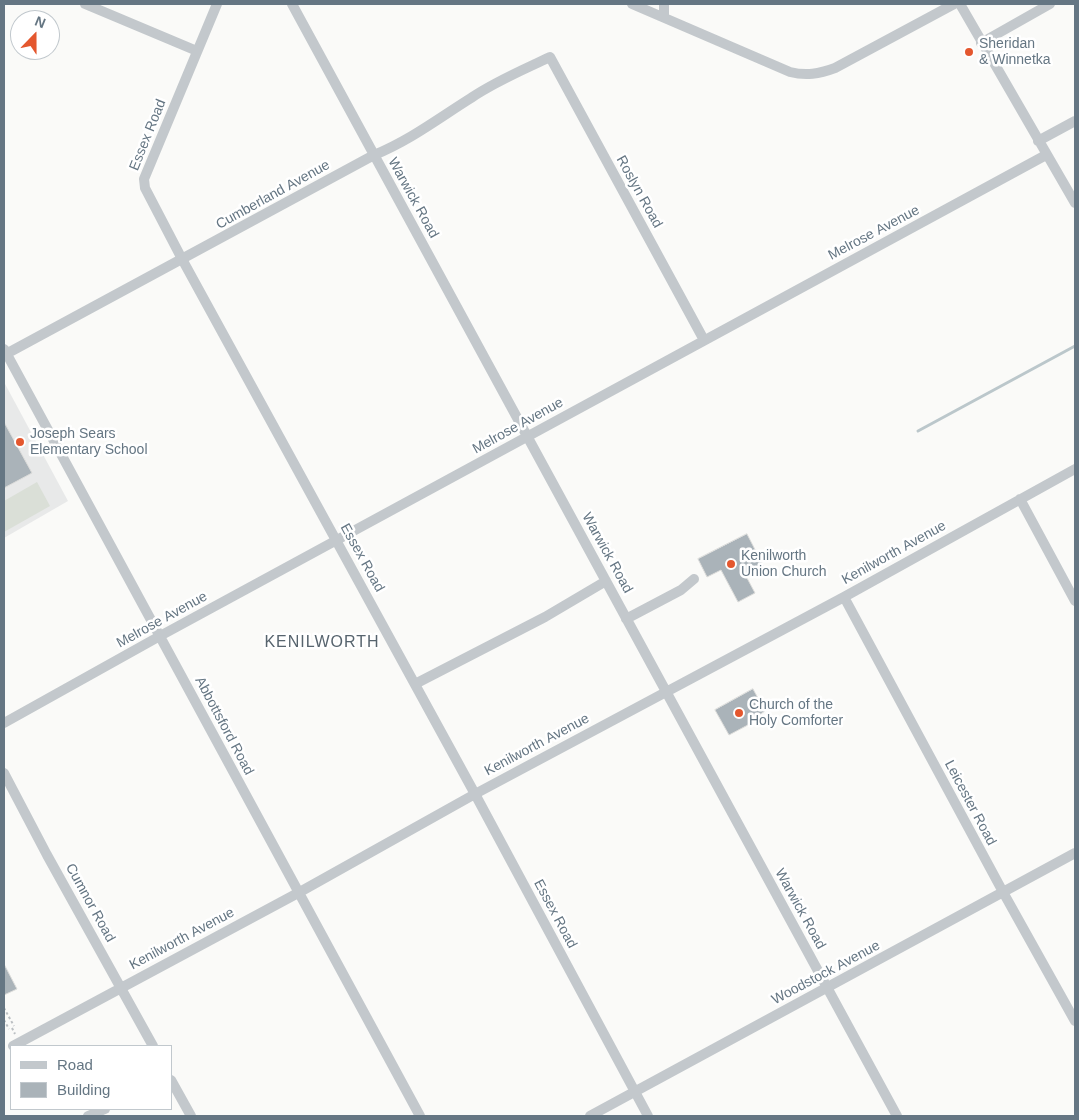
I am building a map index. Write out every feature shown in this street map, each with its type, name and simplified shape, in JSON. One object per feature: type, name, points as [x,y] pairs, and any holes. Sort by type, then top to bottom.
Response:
[{"type":"street","points":[[85,4],[197,51]]},
{"type":"street","name":"Essex Road","points":[[217,4],[144,179],[145,188],[648,1116]]},
{"type":"street","name":"Warwick Road","points":[[292,4],[897,1116]]},
{"type":"street","points":[[632,4],[801,75],[814,74],[835,68],[954,4]]},
{"type":"street","points":[[664,4],[664,17]]},
{"type":"street","points":[[960,4],[1075,203]]},
{"type":"street","points":[[982,43],[1050,4]]},
{"type":"street","name":"Cumberland Avenue","points":[[5,351],[182,259],[374,155],[388,150],[435,123],[468,99],[501,80],[550,57]]},
{"type":"street","name":"Roslyn Road","points":[[550,57],[704,340]]},
{"type":"street","points":[[1038,141],[1075,121]]},
{"type":"street","name":"Melrose Avenue","points":[[4,723],[160,636],[1046,155]]},
{"type":"street","name":"Abbottsford Road","points":[[5,351],[420,1116]]},
{"type":"street","name":"Kenilworth Avenue","points":[[16,1045],[298,893],[475,794],[844,597],[1075,469]]},
{"type":"street","points":[[1020,499],[1075,601]]},
{"type":"street","points":[[626,619],[681,590],[694,579]]},
{"type":"street","points":[[415,684],[544,617],[606,582]]},
{"type":"street","name":"Leicester Road","points":[[844,597],[1003,892],[1075,1021]]},
{"type":"street","name":"Cumnor Road","points":[[4,772],[47,855],[152,1045]]},
{"type":"street","name":"Woodstock Avenue","points":[[590,1116],[1075,853]]},
{"type":"street","points":[[172,1082],[191,1116]]},
{"type":"street","points":[[88,1116],[103,1110]]},
{"type":"path","points":[[4,1008],[14,1026]]},
{"type":"path","points":[[4,1020],[9,1029]]},
{"type":"shaded area","name":"Joseph Sears Elementary School","points":[[4,382],[68,501],[4,538]]},
{"type":"shaded area","points":[[37,482],[50,506],[4,532],[4,501]]},
{"type":"building","points":[[4,422],[32,473],[4,488]]},
{"type":"building","name":"Kenilworth Union Church","points":[[747,534],[765,569],[747,578],[755,593],[738,602],[721,570],[707,577],[698,559]]},
{"type":"building","name":"Church of the Holy Comforter","points":[[753,689],[765,711],[759,715],[761,718],[729,735],[715,710]]},
{"type":"building","points":[[4,964],[17,989],[4,995]]},
{"type":"waterway","points":[[918,431],[1075,346]]},
{"type":"place","name":"Sheridan & Winnetka","points":[[969,52]]},
{"type":"place","name":"Joseph Sears Elementary School","points":[[20,442]]},
{"type":"place","name":"Kenilworth Union Church","points":[[731,564]]},
{"type":"place","name":"Church of the Holy Comforter","points":[[739,713]]},
{"type":"district","name":"KENILWORTH","points":[[322,643]]}]
